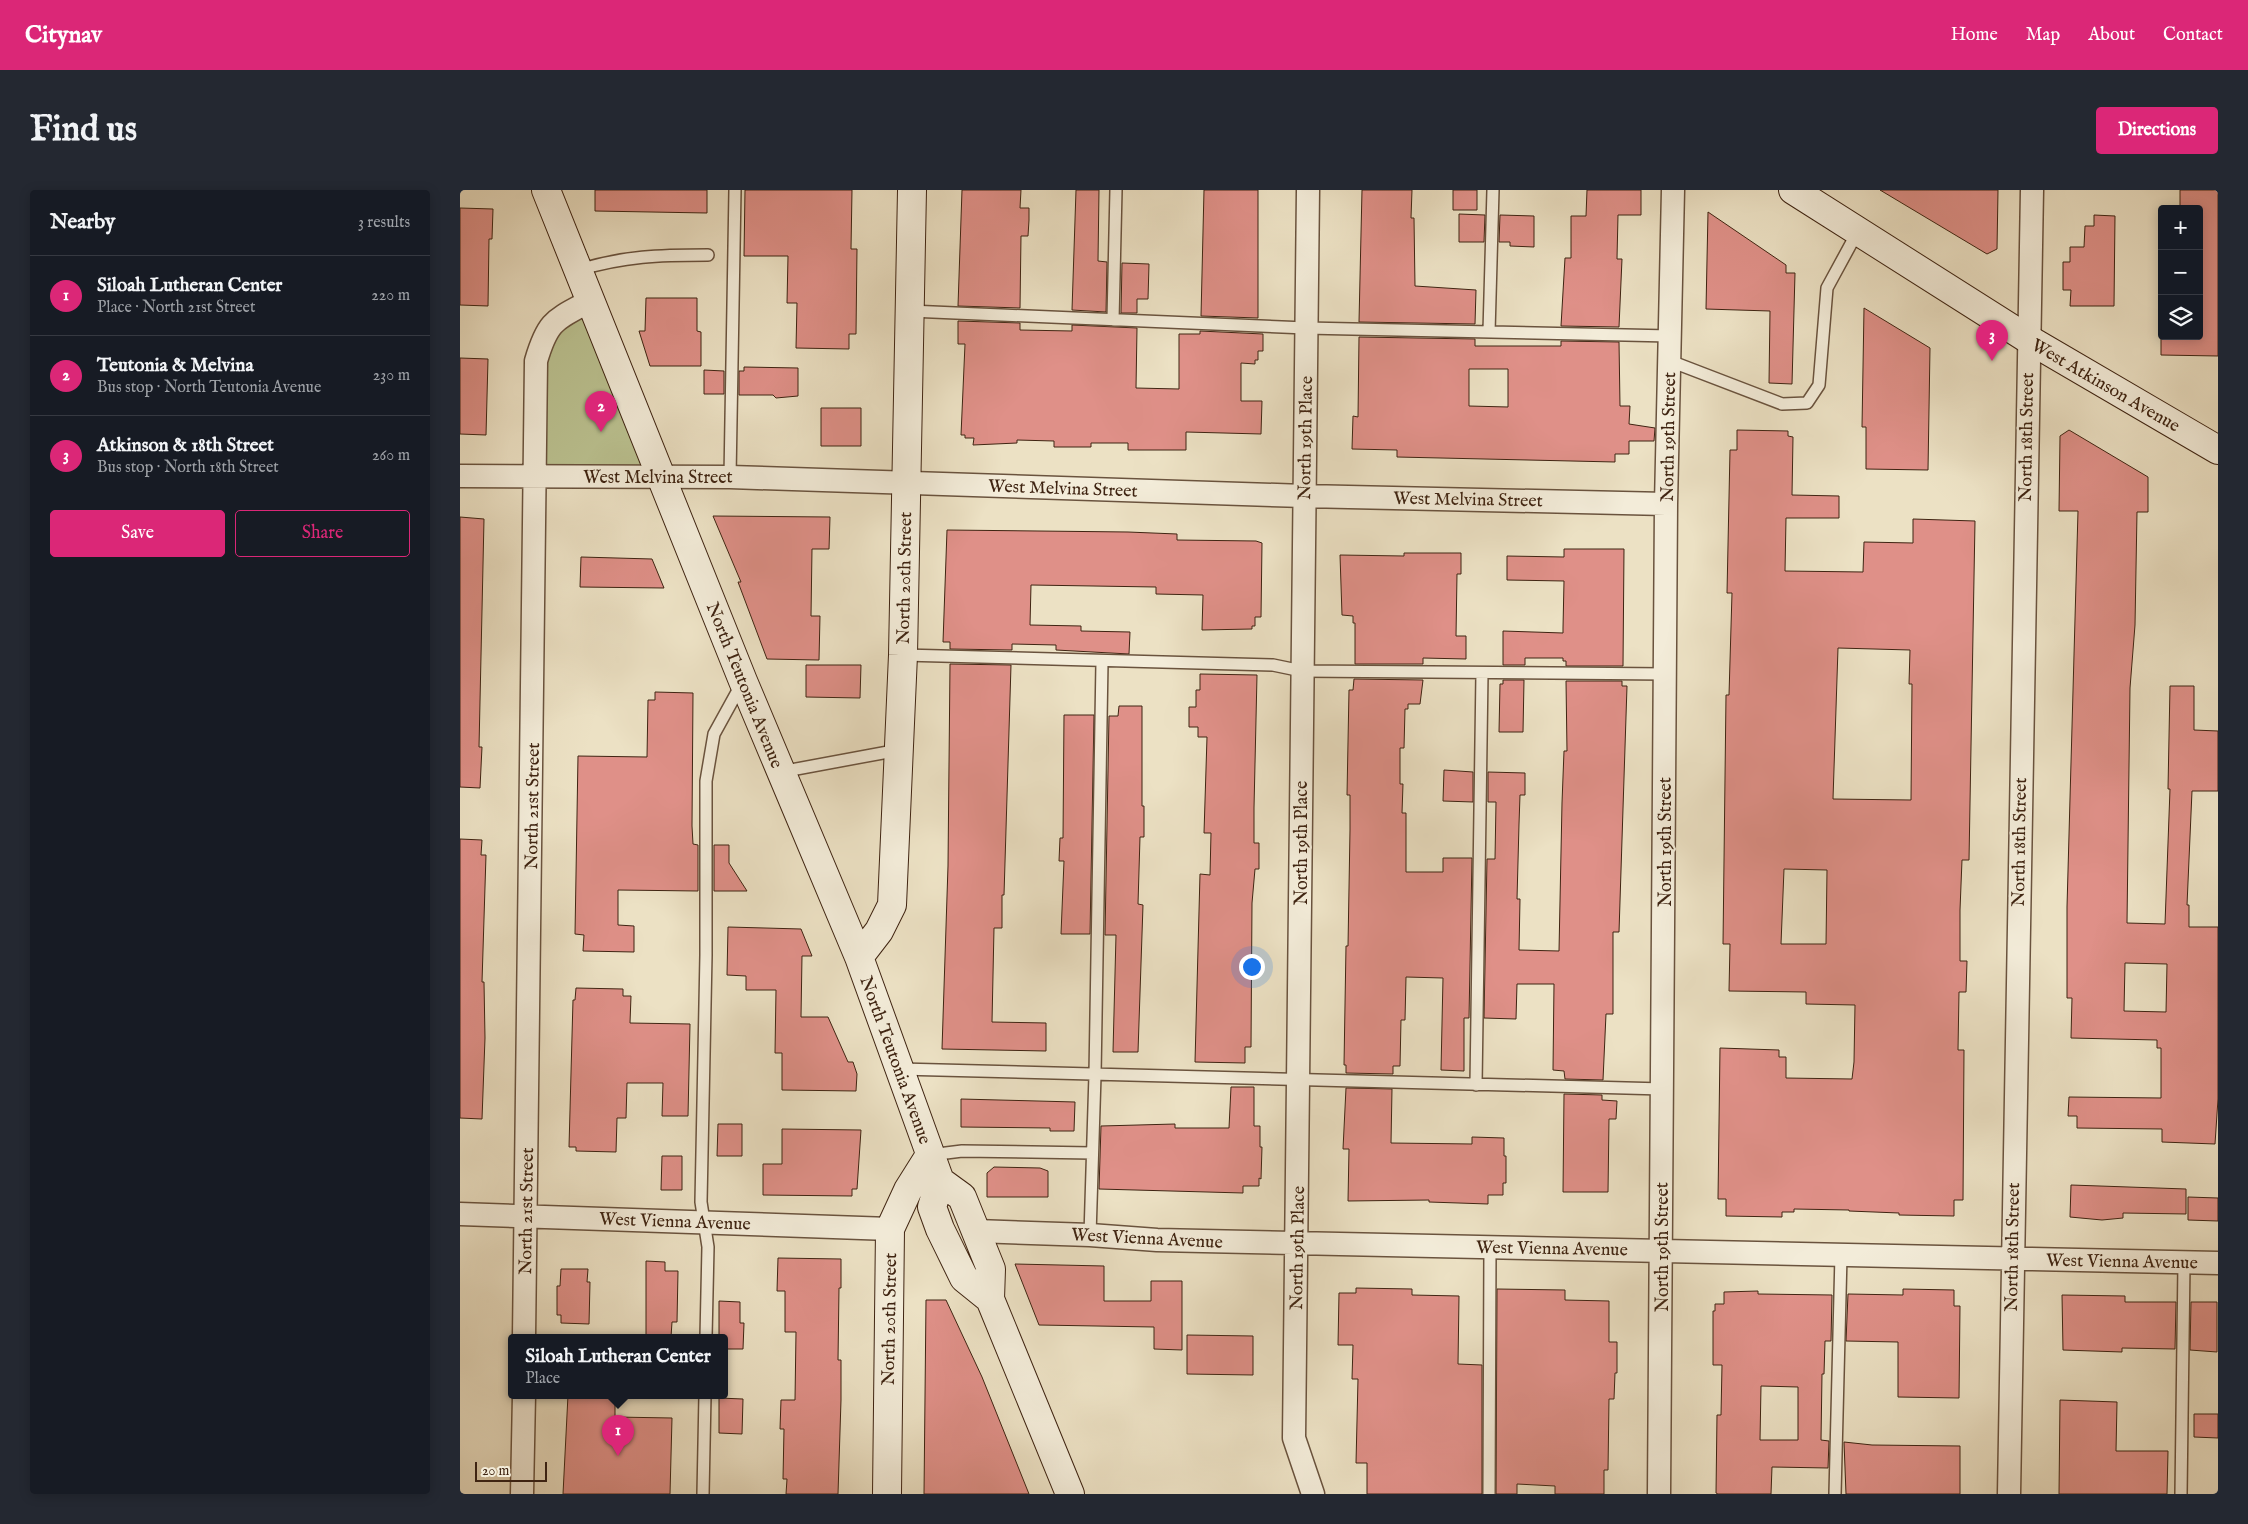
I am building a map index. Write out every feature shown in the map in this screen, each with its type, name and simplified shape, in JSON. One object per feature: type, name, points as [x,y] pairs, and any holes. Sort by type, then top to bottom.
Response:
[{"type":"main road","name":"North Teutonia Avenue","points":[[546,190],[780,772],[859,956],[940,1181]]},
{"type":"main road","name":"North 20th Street","points":[[859,956],[879,931],[892,905],[903,654],[912,190]]},
{"type":"main road","name":"West Atkinson Avenue","points":[[1793,190],[2028,339],[2218,450]]},
{"type":"main road","name":"North 20th Street","points":[[887,1494],[890,1229],[908,1190],[930,1155]]},
{"type":"main road","points":[[990,1299],[964,1278],[940,1229],[932,1207],[940,1181],[962,1197],[991,1269],[990,1299],[1070,1494]]},
{"type":"street","name":"North 19th Place","points":[[1308,190],[1298,1243],[1294,1438],[1313,1494]]},
{"type":"street","name":"North 19th Street","points":[[1659,1494],[1666,504],[1673,190]]},
{"type":"street","name":"North 18th Street","points":[[2009,1494],[2032,190]]},
{"type":"street","name":"North 21st Street","points":[[524,1334],[536,361],[542,340],[555,320],[590,301]]},
{"type":"street","name":"West Melvina Street","points":[[460,476],[730,477],[1304,496],[1666,504]]},
{"type":"street","name":"West Vienna Avenue","points":[[460,1214],[890,1229]]},
{"type":"street","name":"West Vienna Avenue","points":[[976,1231],[1090,1235],[1157,1240],[2218,1264]]},
{"type":"street","points":[[522,1494],[524,1399]]},
{"type":"lane","points":[[730,477],[735,190]]},
{"type":"lane","points":[[1113,320],[1116,190]]},
{"type":"lane","points":[[1489,332],[1493,190]]},
{"type":"lane","points":[[1670,360],[1782,404],[1807,403],[1819,385],[1827,288],[1858,231]]},
{"type":"lane","points":[[578,270],[615,259],[653,255],[708,255]]},
{"type":"lane","points":[[910,311],[1306,328],[1670,336]]},
{"type":"lane","points":[[903,654],[1102,662],[1273,665],[1302,671],[1666,674]]},
{"type":"lane","points":[[1090,1235],[1095,1074],[1102,662]]},
{"type":"lane","points":[[1476,1085],[1482,673]]},
{"type":"lane","points":[[706,1334],[708,1247],[700,1202],[706,954],[706,781],[714,734],[743,681]]},
{"type":"lane","points":[[780,772],[899,750]]},
{"type":"lane","points":[[900,1069],[1663,1090]]},
{"type":"lane","points":[[930,1155],[962,1151],[1092,1153]]},
{"type":"lane","points":[[1489,1494],[1490,1247]]},
{"type":"lane","points":[[1835,1494],[1841,1255]]},
{"type":"lane","points":[[2181,1494],[2184,1263]]},
{"type":"lane","points":[[703,1494],[705,1399]]},
{"type":"green space","points":[[590,301],[660,476],[535,476],[542,340]]},
{"type":"building","points":[[595,190],[707,190],[707,213],[595,211]]},
{"type":"building","points":[[745,190],[852,190],[851,249],[857,249],[856,334],[849,334],[849,349],[796,348],[797,303],[787,303],[788,256],[744,256]]},
{"type":"building","points":[[962,190],[1021,190],[1020,208],[1029,208],[1029,220],[1028,236],[1021,236],[1020,308],[958,306]]},
{"type":"building","points":[[1076,190],[1099,190],[1098,261],[1107,262],[1106,312],[1072,310]]},
{"type":"building","points":[[1204,190],[1258,190],[1258,318],[1201,316]]},
{"type":"building","points":[[1362,190],[1412,190],[1411,218],[1414,218],[1415,286],[1476,290],[1475,324],[1359,322]]},
{"type":"building","points":[[1453,190],[1477,190],[1477,210],[1453,210]]},
{"type":"building","points":[[1587,190],[1641,190],[1641,215],[1618,215],[1617,259],[1622,259],[1619,327],[1561,326],[1565,258],[1571,258],[1571,216],[1586,216]]},
{"type":"building","points":[[1880,190],[1998,190],[1997,249],[1987,254]]},
{"type":"building","points":[[2180,190],[2218,190],[2218,356],[2161,355],[2161,340],[2203,340],[2203,205],[2180,205]]},
{"type":"building","points":[[460,208],[493,209],[492,239],[489,239],[488,306],[460,305]]},
{"type":"building","points":[[1708,212],[1786,265],[1786,273],[1795,273],[1792,384],[1769,383],[1770,311],[1706,309]]},
{"type":"building","points":[[1459,214],[1485,215],[1484,242],[1459,242]]},
{"type":"building","points":[[1500,215],[1534,216],[1534,247],[1510,246],[1510,242],[1499,242]]},
{"type":"building","points":[[2094,215],[2115,216],[2114,306],[2070,306],[2071,290],[2063,290],[2063,262],[2070,262],[2070,247],[2084,247],[2085,226],[2094,226]]},
{"type":"building","points":[[1122,263],[1149,264],[1148,299],[1137,299],[1137,313],[1121,313]]},
{"type":"building","points":[[646,298],[697,298],[697,331],[701,332],[701,366],[650,366],[639,331],[645,331]]},
{"type":"building","points":[[1864,308],[1930,348],[1928,470],[1866,469],[1866,427],[1862,427]]},
{"type":"building","points":[[958,321],[1020,323],[1020,330],[1072,331],[1072,325],[1137,328],[1136,388],[1179,389],[1179,334],[1200,334],[1200,331],[1263,334],[1263,351],[1258,351],[1258,360],[1255,360],[1255,364],[1241,363],[1241,401],[1262,401],[1261,434],[1186,432],[1186,450],[1128,450],[1128,443],[1091,443],[1091,447],[1054,447],[1054,441],[1017,440],[1017,443],[973,445],[974,438],[965,438],[965,435],[961,435],[965,344],[958,344]]},
{"type":"building","points":[[1359,337],[1475,339],[1475,346],[1561,346],[1561,341],[1619,342],[1620,406],[1630,406],[1629,424],[1655,428],[1654,441],[1629,441],[1629,454],[1615,454],[1615,462],[1397,457],[1397,450],[1352,449],[1353,416],[1358,417]],"holes":[[[1469,369],[1508,369],[1508,407],[1469,406]]]},
{"type":"building","points":[[460,358],[488,359],[486,435],[460,434]]},
{"type":"building","points":[[744,367],[798,368],[798,396],[776,398],[773,395],[739,395],[739,371],[744,371]]},
{"type":"building","points":[[704,370],[724,371],[724,394],[704,394]]},
{"type":"building","points":[[821,408],[861,408],[861,446],[821,446]]},
{"type":"building","points":[[1737,430],[1788,431],[1788,436],[1793,437],[1792,495],[1839,496],[1839,518],[1786,518],[1785,571],[1863,572],[1864,542],[1913,543],[1913,519],[1975,521],[1969,860],[1962,860],[1960,910],[1960,961],[1967,961],[1966,992],[1959,992],[1958,1050],[1964,1050],[1963,1200],[1954,1200],[1954,1216],[1794,1209],[1794,1212],[1782,1212],[1782,1217],[1726,1216],[1726,1199],[1718,1199],[1720,1048],[1779,1050],[1779,1057],[1786,1057],[1786,1078],[1852,1079],[1854,1062],[1855,1005],[1806,1004],[1806,992],[1729,991],[1730,944],[1723,944],[1726,695],[1729,695],[1732,593],[1727,593],[1730,450],[1737,450]],"holes":[[[1838,648],[1910,650],[1909,684],[1912,684],[1911,800],[1833,799]],[[1784,869],[1827,870],[1826,944],[1781,944]]]},
{"type":"building","points":[[2069,430],[2148,477],[2148,512],[2137,512],[2135,625],[2130,688],[2127,923],[2165,924],[2170,789],[2168,789],[2170,686],[2194,686],[2194,730],[2218,731],[2218,791],[2192,791],[2187,905],[2189,905],[2189,927],[2218,927],[2218,1099],[2215,1144],[2162,1142],[2162,1129],[2077,1128],[2077,1116],[2068,1116],[2069,1097],[2161,1098],[2161,1048],[2157,1048],[2157,1040],[2071,1038],[2072,998],[2067,998],[2067,907],[2078,511],[2059,511],[2060,436]],"holes":[[[2125,963],[2167,964],[2166,1012],[2124,1011]]]},
{"type":"building","points":[[713,516],[830,517],[829,549],[812,549],[811,616],[820,616],[819,660],[767,659],[738,582],[741,582]]},
{"type":"building","points":[[460,517],[484,519],[479,747],[482,747],[480,788],[460,787]]},
{"type":"building","points":[[947,530],[1128,532],[1177,534],[1177,540],[1256,541],[1262,543],[1261,617],[1255,617],[1255,626],[1252,626],[1252,629],[1202,630],[1203,595],[1156,594],[1156,587],[1031,585],[1030,625],[1081,626],[1081,631],[1130,632],[1129,654],[1056,650],[1056,645],[1012,644],[1012,650],[950,649],[950,642],[943,642]]},
{"type":"building","points":[[1564,549],[1624,549],[1623,666],[1566,666],[1566,661],[1563,661],[1563,658],[1525,658],[1525,665],[1503,665],[1503,631],[1563,633],[1564,581],[1507,580],[1507,556],[1564,557]]},
{"type":"building","points":[[1404,553],[1461,553],[1461,574],[1457,574],[1456,636],[1466,636],[1466,659],[1423,658],[1423,664],[1355,664],[1355,623],[1353,623],[1353,616],[1342,615],[1340,555],[1404,556]]},
{"type":"building","points":[[581,557],[652,559],[664,588],[580,587]]},
{"type":"building","points":[[950,664],[1011,665],[1004,895],[1002,895],[1002,928],[994,928],[992,1022],[1046,1023],[1046,1051],[942,1049],[948,866]]},
{"type":"building","points":[[806,665],[861,665],[860,698],[806,697]]},
{"type":"building","points":[[1200,674],[1257,675],[1254,843],[1259,843],[1259,869],[1255,869],[1252,903],[1251,1047],[1245,1047],[1245,1063],[1195,1062],[1200,874],[1210,875],[1211,833],[1204,833],[1207,737],[1198,737],[1198,727],[1189,727],[1189,707],[1196,707],[1196,690],[1200,690]]},
{"type":"building","points":[[1354,679],[1423,680],[1420,704],[1408,704],[1408,709],[1405,709],[1404,748],[1400,748],[1400,784],[1403,784],[1402,813],[1406,813],[1406,872],[1443,872],[1443,858],[1472,858],[1469,1018],[1464,1018],[1464,1071],[1441,1070],[1443,978],[1406,977],[1405,1020],[1401,1020],[1400,1066],[1393,1066],[1393,1074],[1346,1073],[1346,1065],[1344,1065],[1350,830],[1350,795],[1347,795],[1349,690],[1353,690]]},
{"type":"building","points":[[1503,680],[1524,680],[1523,732],[1499,732],[1500,684],[1503,684]]},
{"type":"building","points":[[1566,681],[1622,681],[1622,686],[1627,686],[1619,932],[1613,932],[1613,1014],[1606,1014],[1603,1080],[1565,1079],[1564,1071],[1553,1070],[1554,984],[1517,984],[1516,1019],[1484,1018],[1487,859],[1495,859],[1496,802],[1488,802],[1488,772],[1525,773],[1525,795],[1520,795],[1519,824],[1517,899],[1520,899],[1519,950],[1559,951],[1564,751],[1567,751]]},
{"type":"building","points":[[655,692],[693,693],[692,826],[693,844],[698,845],[698,891],[618,890],[618,925],[634,926],[634,952],[583,951],[584,935],[575,934],[578,756],[647,757],[648,700],[655,700]]},
{"type":"building","points":[[1119,706],[1142,706],[1142,806],[1144,806],[1144,837],[1140,837],[1138,904],[1143,905],[1138,1052],[1113,1052],[1116,935],[1105,935],[1109,716],[1118,716]]},
{"type":"building","points":[[1064,715],[1094,715],[1090,934],[1061,934],[1064,861],[1059,861],[1060,838],[1063,838]]},
{"type":"building","points":[[1444,770],[1473,772],[1473,802],[1443,801]]},
{"type":"building","points":[[460,839],[482,840],[481,855],[486,855],[482,982],[484,982],[485,1038],[482,1119],[460,1118]]},
{"type":"building","points":[[714,845],[729,845],[729,863],[747,891],[714,891]]},
{"type":"building","points":[[728,927],[801,929],[812,956],[802,956],[801,1017],[828,1017],[848,1062],[853,1062],[857,1074],[856,1091],[782,1090],[782,1053],[775,1053],[776,990],[746,990],[746,976],[727,975]]},
{"type":"building","points":[[576,988],[623,989],[623,996],[631,996],[630,1023],[690,1024],[688,1116],[662,1116],[663,1083],[627,1083],[626,1118],[617,1118],[616,1152],[576,1151],[576,1147],[569,1147],[573,1000],[575,1000]]},
{"type":"building","points":[[1231,1087],[1254,1087],[1254,1126],[1260,1126],[1260,1147],[1262,1147],[1259,1186],[1243,1186],[1243,1193],[1099,1189],[1101,1126],[1175,1124],[1175,1128],[1229,1128]]},
{"type":"building","points":[[1346,1088],[1392,1089],[1391,1143],[1472,1144],[1472,1137],[1504,1138],[1506,1183],[1503,1183],[1503,1195],[1488,1195],[1488,1204],[1429,1202],[1429,1200],[1348,1201],[1349,1149],[1343,1149]]},
{"type":"building","points":[[1564,1094],[1602,1095],[1602,1100],[1617,1101],[1616,1119],[1609,1119],[1608,1192],[1563,1192]]},
{"type":"building","points":[[961,1099],[1075,1102],[1074,1131],[1050,1131],[1050,1128],[961,1127]]},
{"type":"building","points":[[718,1124],[742,1124],[742,1156],[717,1156]]},
{"type":"building","points":[[782,1129],[861,1130],[857,1189],[852,1189],[852,1196],[763,1195],[763,1164],[782,1164]]},
{"type":"building","points":[[662,1156],[682,1156],[682,1190],[661,1190]]},
{"type":"building","points":[[994,1167],[1040,1168],[1048,1171],[1048,1197],[987,1197],[987,1173]]},
{"type":"building","points":[[2071,1185],[2186,1189],[2186,1214],[2123,1213],[2123,1218],[2102,1220],[2070,1217]]},
{"type":"building","points":[[2188,1197],[2218,1198],[2218,1221],[2188,1220]]},
{"type":"building","points":[[778,1258],[841,1259],[838,1360],[841,1360],[841,1400],[838,1494],[786,1494],[787,1479],[783,1479],[784,1429],[780,1429],[781,1400],[795,1400],[796,1332],[785,1332],[785,1291],[777,1291]]},
{"type":"building","points":[[646,1261],[665,1262],[665,1271],[678,1271],[677,1322],[672,1322],[671,1334],[646,1334]]},
{"type":"building","points":[[1015,1264],[1104,1266],[1104,1301],[1151,1301],[1151,1281],[1182,1281],[1182,1350],[1154,1349],[1154,1327],[1039,1325]]},
{"type":"building","points":[[561,1269],[588,1269],[587,1282],[590,1282],[589,1324],[561,1323],[561,1315],[557,1315],[557,1286],[560,1286]]},
{"type":"building","points":[[1356,1288],[1412,1289],[1412,1295],[1459,1296],[1458,1364],[1482,1365],[1482,1494],[1367,1494],[1367,1463],[1356,1463],[1358,1379],[1352,1379],[1353,1345],[1338,1345],[1339,1293],[1356,1293]]},
{"type":"building","points":[[1497,1289],[1565,1290],[1565,1300],[1609,1301],[1609,1342],[1617,1342],[1617,1373],[1615,1373],[1614,1399],[1609,1399],[1608,1470],[1604,1470],[1604,1494],[1555,1494],[1555,1486],[1517,1484],[1517,1494],[1496,1494]]},
{"type":"building","points":[[1903,1289],[1954,1290],[1954,1306],[1960,1306],[1959,1398],[1898,1397],[1898,1342],[1846,1341],[1848,1294],[1903,1295]]},
{"type":"building","points":[[1758,1291],[1758,1294],[1832,1295],[1831,1341],[1825,1341],[1824,1374],[1822,1374],[1821,1440],[1829,1441],[1828,1468],[1772,1467],[1771,1494],[1716,1493],[1717,1415],[1721,1415],[1722,1365],[1713,1365],[1713,1311],[1715,1311],[1715,1304],[1724,1304],[1724,1292]],"holes":[[[1761,1386],[1798,1387],[1798,1440],[1760,1440]]]},
{"type":"building","points":[[2062,1295],[2125,1296],[2125,1302],[2176,1302],[2175,1349],[2122,1348],[2122,1352],[2063,1350]]},
{"type":"building","points":[[926,1300],[946,1300],[982,1377],[1029,1494],[924,1494]]},
{"type":"building","points":[[719,1301],[740,1302],[740,1323],[744,1323],[743,1349],[728,1349],[728,1334],[719,1334]]},
{"type":"building","points":[[2191,1302],[2217,1302],[2217,1352],[2190,1350]]},
{"type":"building","points":[[1187,1335],[1253,1336],[1253,1375],[1187,1374]]},
{"type":"building","points":[[568,1399],[615,1399],[615,1417],[672,1418],[670,1494],[563,1494]]},
{"type":"building","points":[[719,1399],[743,1399],[742,1434],[719,1433]]},
{"type":"building","points":[[2060,1400],[2117,1402],[2116,1451],[2168,1451],[2167,1494],[2059,1494]]},
{"type":"building","points":[[2194,1414],[2218,1414],[2218,1438],[2194,1437]]},
{"type":"building","points":[[1844,1442],[1872,1445],[1960,1446],[1960,1494],[1846,1494]]},
{"type":"place","name":"Atkinson & 18th Street","points":[[1992,361]]},
{"type":"place","name":"Teutonia & Melvina","points":[[601,432]]},
{"type":"place","name":"Siloah Lutheran Center","points":[[618,1456]]}]
